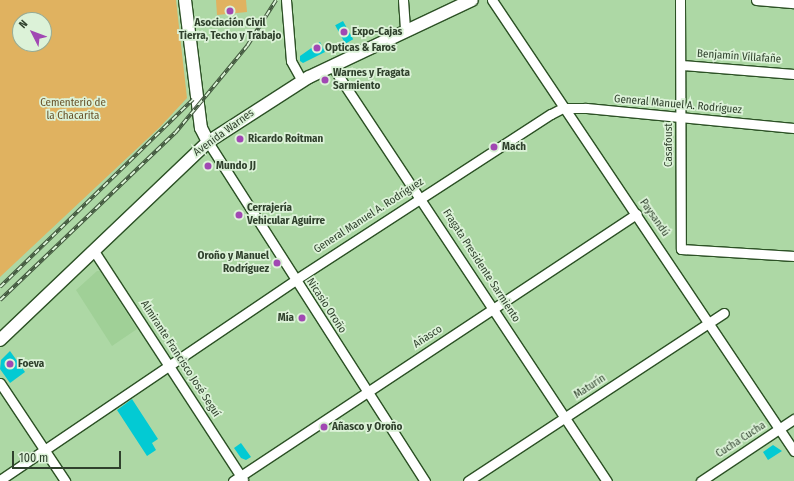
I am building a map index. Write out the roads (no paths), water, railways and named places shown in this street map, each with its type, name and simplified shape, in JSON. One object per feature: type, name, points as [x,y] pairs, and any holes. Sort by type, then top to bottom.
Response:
[{"type":"main road","points":[[185,0],[201,128],[208,142]]},
{"type":"main road","name":"Avenida Warnes","points":[[0,340],[208,142],[302,81],[466,1]]},
{"type":"street","points":[[286,0],[291,61],[302,81]]},
{"type":"street","points":[[403,0],[406,31]]},
{"type":"street","name":"Paysandú","points":[[492,0],[563,108],[668,258],[794,451]]},
{"type":"street","name":"Casafoust","points":[[680,0],[682,65],[680,116],[681,249]]},
{"type":"street","points":[[756,0],[794,3]]},
{"type":"street","name":"Benjamín Villafañe","points":[[682,65],[794,74]]},
{"type":"street","name":"Fragata Presidente Sarmiento","points":[[332,66],[494,308],[607,481]]},
{"type":"street","name":"General Manuel A. Rodríguez","points":[[0,480],[420,197],[542,119],[563,108],[680,116],[794,128]]},
{"type":"street","name":"Nicasio Oroño","points":[[208,142],[425,481]]},
{"type":"street","name":"Añasco","points":[[239,479],[367,392],[637,214]]},
{"type":"street","points":[[668,258],[681,249],[794,256]]},
{"type":"street","name":"Almirante Francisco José Seguí","points":[[94,250],[170,365],[239,479]]},
{"type":"street","name":"Maturín","points":[[468,481],[724,313]]},
{"type":"street","points":[[0,383],[65,481]]},
{"type":"street","name":"Cucha Cucha","points":[[701,481],[794,419]]},
{"type":"railway","points":[[0,300],[175,133],[247,46],[276,0]]},
{"type":"railway","points":[[0,287],[193,99]]},
{"type":"place","name":"Asociación Civil Tierra, Techo y Trabajo","points":[[230,11]]},
{"type":"place","name":"Expo-Cajas","points":[[344,32]]},
{"type":"place","name":"Opticas & Faros","points":[[317,48]]},
{"type":"place","name":"Warnes y Fragata Sarmiento","points":[[325,80]]},
{"type":"place","name":"Ricardo Roitman","points":[[240,139]]},
{"type":"place","name":"Mach","points":[[494,147]]},
{"type":"place","name":"Mundo JJ","points":[[208,166]]},
{"type":"place","name":"Cerrajería Vehicular Aguirre","points":[[239,215]]},
{"type":"place","name":"Oroño y Manuel Rodríguez","points":[[277,263]]},
{"type":"place","name":"Mía","points":[[302,318]]},
{"type":"place","name":"Foeva","points":[[10,364]]},
{"type":"place","name":"Añasco y Oroño","points":[[324,427]]},
{"type":"park label","name":"Cementerio de la Chacarita","points":[[73,110]]}]
